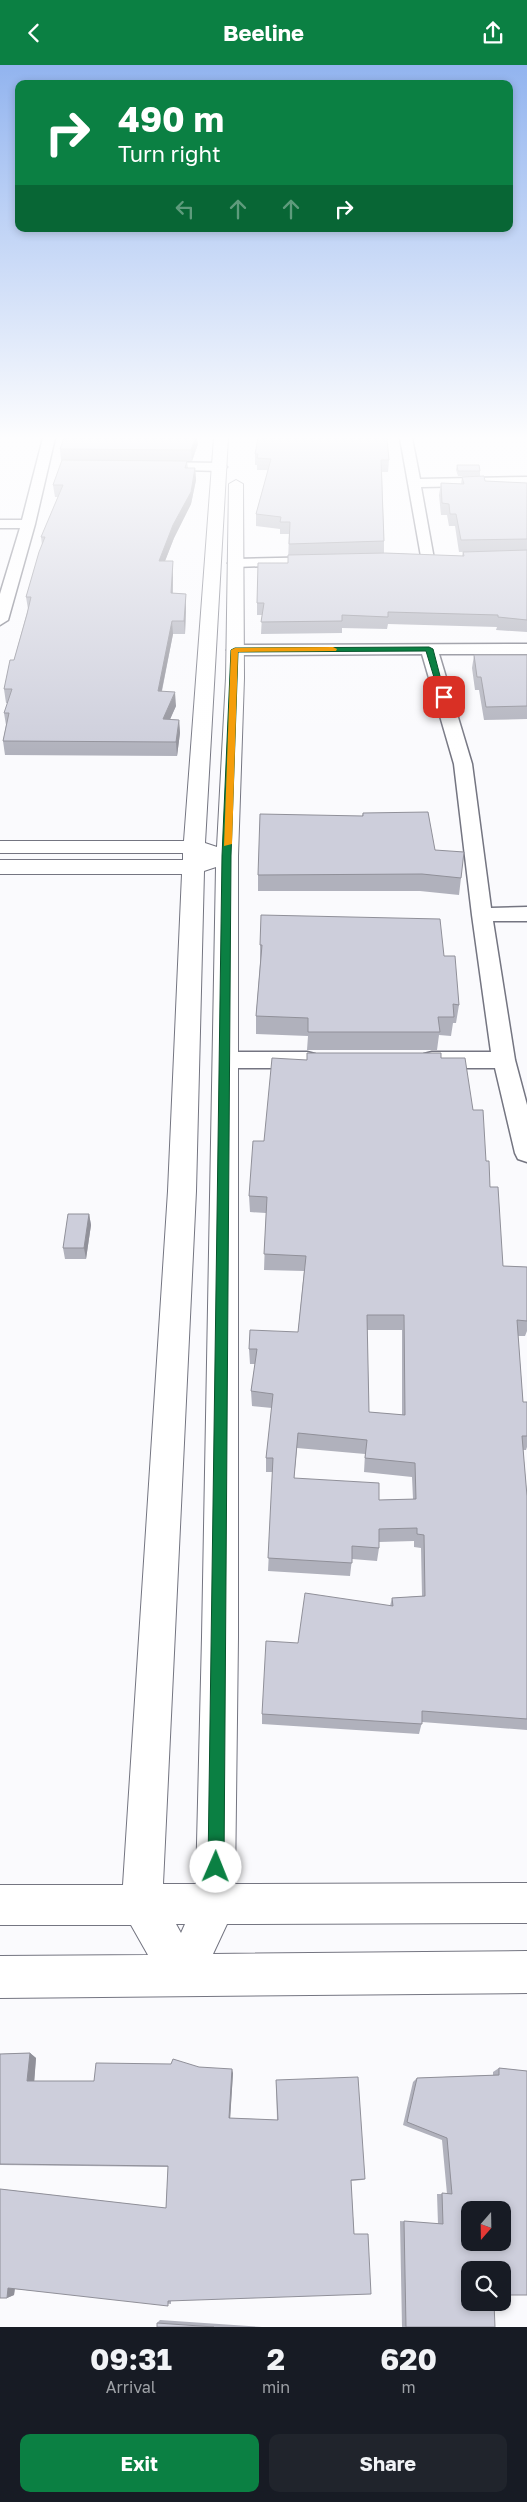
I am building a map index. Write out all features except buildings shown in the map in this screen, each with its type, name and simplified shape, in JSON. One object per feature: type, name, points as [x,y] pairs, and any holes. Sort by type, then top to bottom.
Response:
[{"type":"street","points":[[0,620],[22,544]]},
{"type":"street","points":[[182,1975],[142,1904],[182,1191],[194,857],[215,544]]},
{"type":"street","points":[[182,1975],[215,1905],[227,856],[235,650],[235,544]]},
{"type":"street","points":[[424,544],[427,559]]},
{"type":"street","points":[[408,559],[445,559]]},
{"type":"street","points":[[235,563],[340,561]]},
{"type":"street","points":[[429,649],[463,763],[482,915],[504,1061],[522,1113],[527,1153]]},
{"type":"street","points":[[235,650],[527,649]]},
{"type":"street","points":[[0,847],[194,857]]},
{"type":"street","points":[[0,867],[227,856]]},
{"type":"street","points":[[482,915],[527,914]]},
{"type":"street","points":[[226,1060],[326,1060]]},
{"type":"street","points":[[415,1060],[504,1061]]},
{"type":"street","points":[[0,1905],[527,1903]]},
{"type":"street","points":[[0,1977],[527,1972]]},
{"type":"slow traffic","points":[[227,844],[235,650],[333,649]]},
{"type":"route","points":[[216,1867],[227,856],[235,650],[429,649],[444,697]]}]
